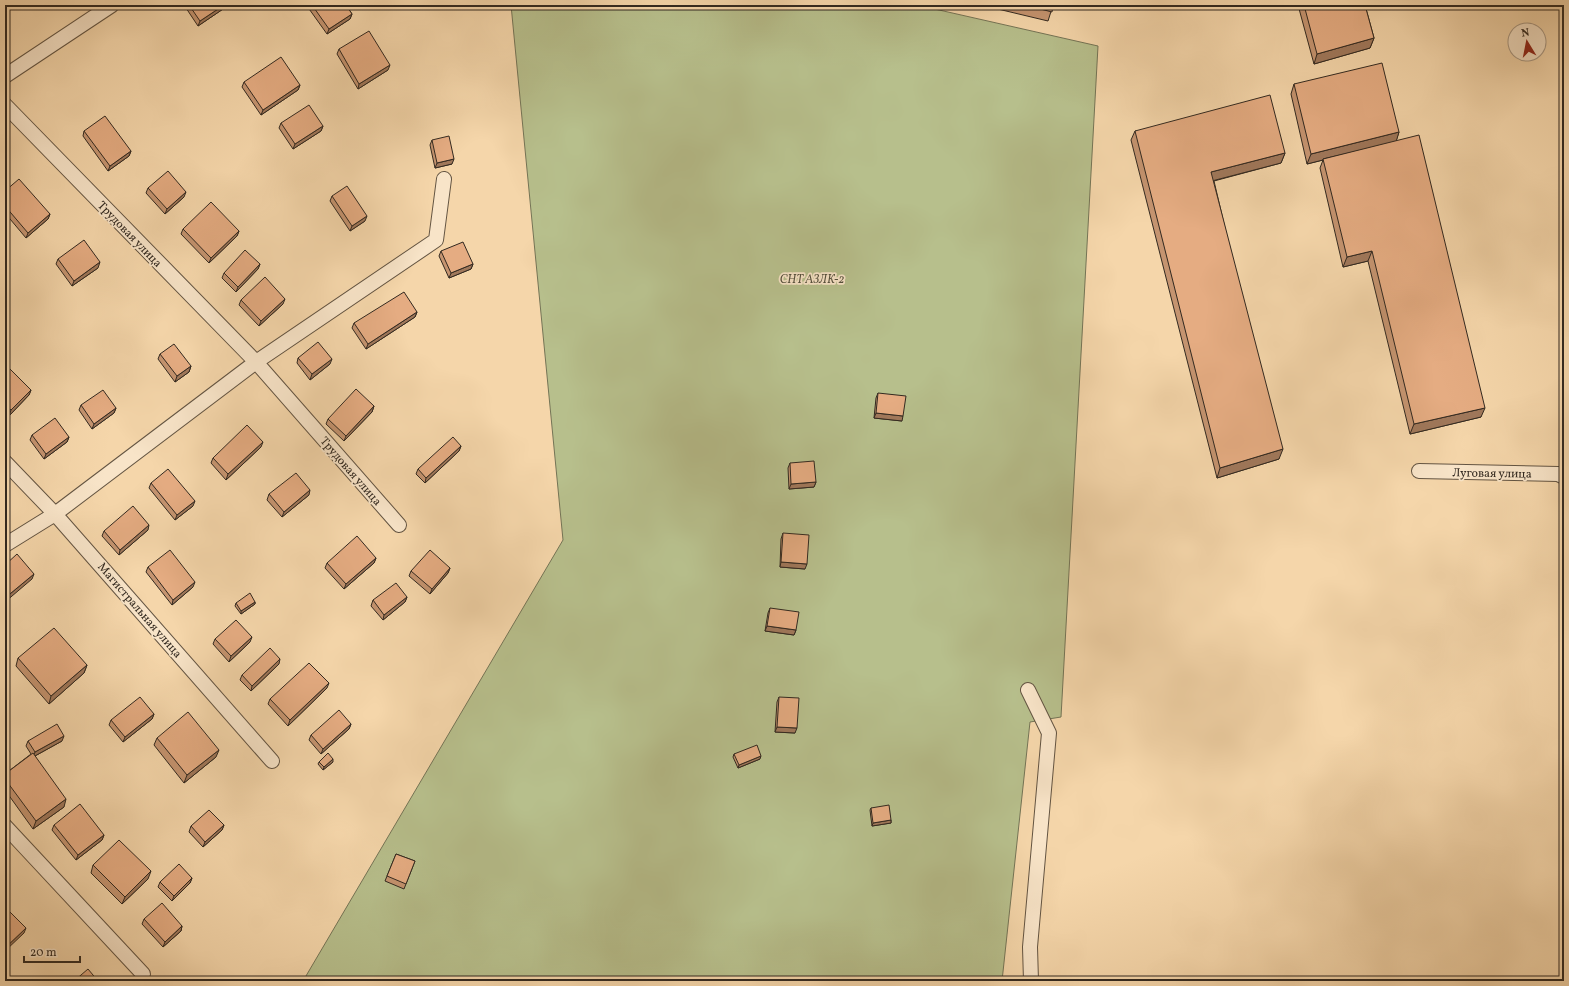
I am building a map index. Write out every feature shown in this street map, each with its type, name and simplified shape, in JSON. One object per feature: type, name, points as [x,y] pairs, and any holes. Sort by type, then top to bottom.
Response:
[{"type":"street","points":[[5,76],[112,5]]},
{"type":"street","name":"Трудовая улица","points":[[5,105],[256,362],[399,525]]},
{"type":"street","points":[[5,545],[55,514],[256,362],[436,240],[444,179]]},
{"type":"street","name":"Магистральная улица","points":[[5,462],[55,514],[272,761]]},
{"type":"street","name":"Луговая улица","points":[[1419,471],[1558,474],[1564,477]]},
{"type":"street","points":[[1028,690],[1049,733],[1030,947],[1031,981]]},
{"type":"street","points":[[5,826],[143,974]]},
{"type":"green space","name":"СНТ АЗЛК-2","points":[[511,5],[917,5],[1098,46],[1061,717],[1030,722],[1002,981],[303,981],[563,540]]},
{"type":"building","points":[[189,5],[224,5],[200,21]]},
{"type":"building","points":[[312,5],[346,5],[352,14],[329,29]]},
{"type":"building","points":[[1025,5],[1053,5],[1052,12]]},
{"type":"building","points":[[1304,5],[1365,5],[1374,38],[1317,54]]},
{"type":"building","points":[[369,31],[390,65],[359,84],[339,49]]},
{"type":"building","points":[[281,57],[300,85],[263,110],[244,82]]},
{"type":"building","points":[[1382,63],[1399,132],[1311,154],[1294,84]]},
{"type":"building","points":[[1270,95],[1285,153],[1211,172],[1283,449],[1220,468],[1135,131]]},
{"type":"building","points":[[309,105],[323,126],[295,144],[281,123]]},
{"type":"building","points":[[105,116],[131,151],[110,166],[84,131]]},
{"type":"building","points":[[1419,135],[1485,408],[1414,424],[1372,251],[1347,257],[1323,159]]},
{"type":"building","points":[[449,136],[454,159],[437,163],[432,140]]},
{"type":"building","points":[[168,171],[186,192],[167,209],[148,188]]},
{"type":"building","points":[[19,179],[50,214],[28,233],[5,206],[5,191]]},
{"type":"building","points":[[347,186],[367,216],[352,226],[332,196]]},
{"type":"building","points":[[211,202],[239,231],[211,258],[183,229]]},
{"type":"building","points":[[84,240],[100,262],[74,281],[58,259]]},
{"type":"building","points":[[463,242],[473,264],[451,273],[441,251]]},
{"type":"building","points":[[245,250],[260,264],[238,287],[224,273]]},
{"type":"building","points":[[265,277],[285,299],[261,321],[241,300]]},
{"type":"building","points":[[404,292],[417,312],[368,344],[354,323]]},
{"type":"building","points":[[318,342],[332,359],[312,374],[298,358]]},
{"type":"building","points":[[174,344],[191,366],[177,376],[160,354]]},
{"type":"building","points":[[5,364],[31,390],[11,410],[5,404]]},
{"type":"building","points":[[356,389],[374,406],[346,436],[328,419]]},
{"type":"building","points":[[103,390],[116,408],[94,424],[81,405]]},
{"type":"building","points":[[878,393],[906,396],[903,416],[876,413]]},
{"type":"building","points":[[55,418],[69,437],[46,454],[32,435]]},
{"type":"building","points":[[247,425],[263,442],[228,474],[213,458]]},
{"type":"building","points":[[453,437],[461,446],[426,478],[418,469]]},
{"type":"building","points":[[814,461],[816,482],[791,484],[790,463]]},
{"type":"building","points":[[168,469],[195,501],[177,515],[151,483]]},
{"type":"building","points":[[296,473],[310,490],[284,512],[269,494]]},
{"type":"building","points":[[133,506],[149,525],[120,550],[104,531]]},
{"type":"building","points":[[783,533],[809,535],[807,564],[781,562]]},
{"type":"building","points":[[357,536],[376,558],[346,584],[327,563]]},
{"type":"building","points":[[170,550],[195,582],[173,600],[148,567]]},
{"type":"building","points":[[430,550],[450,568],[432,589],[411,571]]},
{"type":"building","points":[[17,554],[34,574],[5,598],[5,565]]},
{"type":"building","points":[[396,583],[407,597],[384,615],[373,600]]},
{"type":"building","points":[[250,593],[255,602],[241,611],[236,603]]},
{"type":"building","points":[[770,608],[799,612],[796,630],[767,626]]},
{"type":"building","points":[[236,620],[252,637],[231,656],[215,639]]},
{"type":"building","points":[[54,628],[87,665],[51,696],[18,658]]},
{"type":"building","points":[[270,648],[280,659],[252,686],[242,675]]},
{"type":"building","points":[[309,663],[329,683],[290,720],[270,699]]},
{"type":"building","points":[[140,697],[154,714],[125,737],[111,720]]},
{"type":"building","points":[[779,697],[799,698],[797,728],[777,727]]},
{"type":"building","points":[[339,710],[351,724],[323,749],[311,735]]},
{"type":"building","points":[[188,712],[219,750],[187,775],[157,738]]},
{"type":"building","points":[[57,724],[64,736],[35,752],[28,741]]},
{"type":"building","points":[[757,745],[761,756],[739,765],[734,754]]},
{"type":"building","points":[[33,753],[66,799],[36,821],[5,779],[5,774]]},
{"type":"building","points":[[328,753],[333,759],[324,767],[319,762]]},
{"type":"building","points":[[80,804],[104,835],[78,855],[54,825]]},
{"type":"building","points":[[889,805],[891,820],[873,823],[871,808]]},
{"type":"building","points":[[209,810],[224,825],[205,842],[191,826]]},
{"type":"building","points":[[119,840],[151,871],[125,897],[93,865]]},
{"type":"building","points":[[396,854],[415,861],[406,884],[387,876]]},
{"type":"building","points":[[179,864],[192,878],[174,896],[160,882]]},
{"type":"building","points":[[162,903],[182,926],[165,942],[144,919]]},
{"type":"building","points":[[5,907],[26,928],[5,948]]},
{"type":"building","points":[[88,969],[98,981],[74,981]]}]
